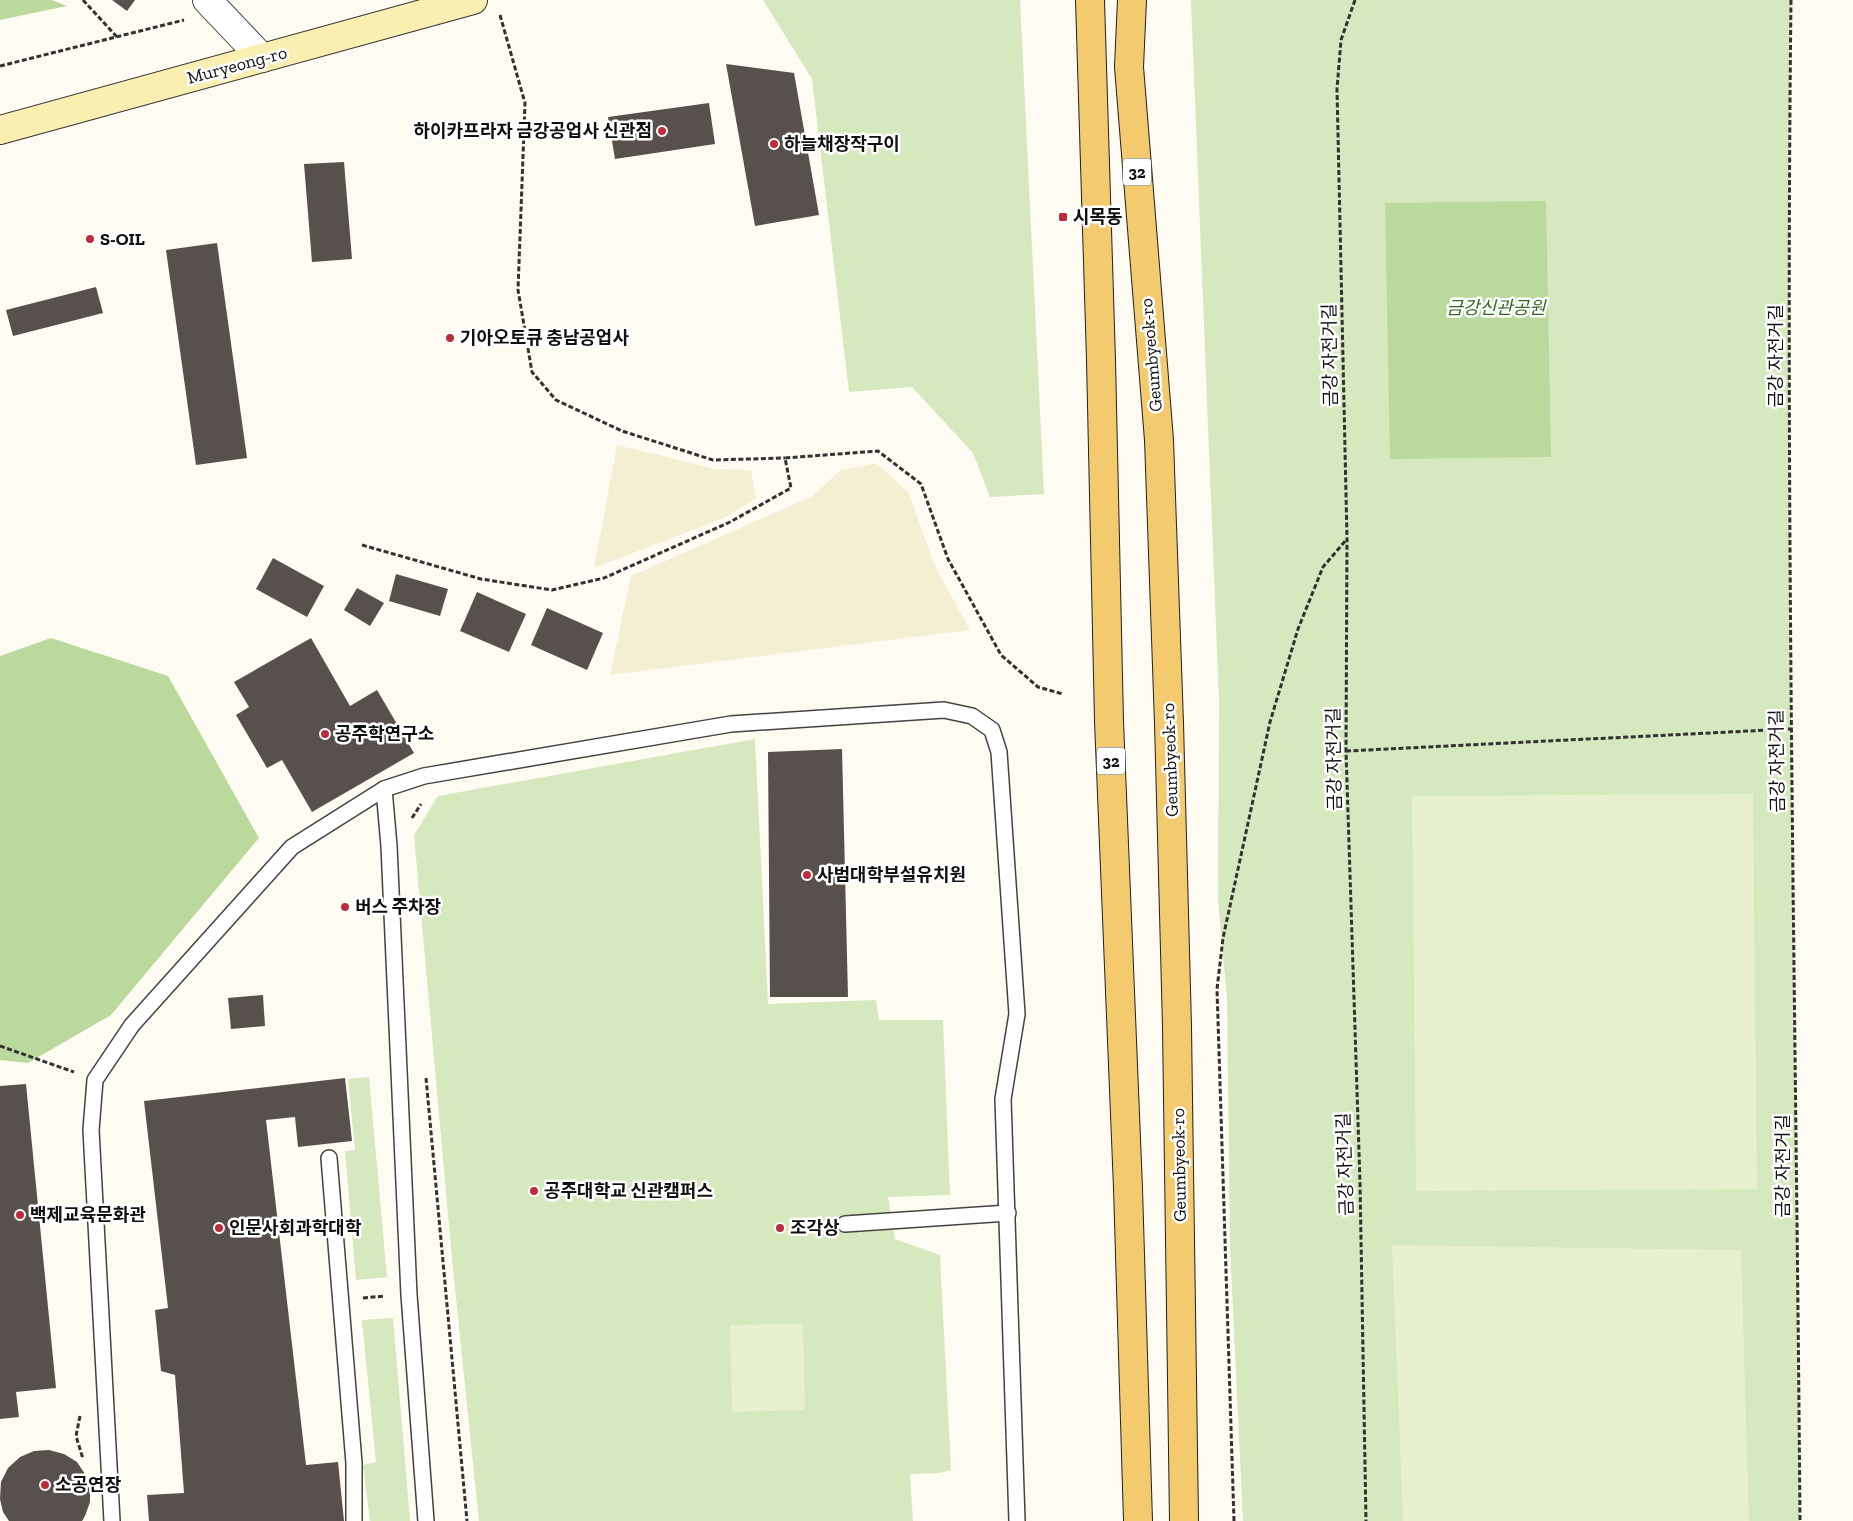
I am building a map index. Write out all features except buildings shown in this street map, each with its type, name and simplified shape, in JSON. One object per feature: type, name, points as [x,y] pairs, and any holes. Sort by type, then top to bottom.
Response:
[{"type":"main road","name":"Muryeong-ro","points":[[0,130],[262,58],[429,7],[473,0]]},
{"type":"main road","points":[[1070,0],[1090,12]]},
{"type":"main road","name":"Geumbyeok-ro","points":[[1132,0],[1129,67],[1160,459],[1177,1027],[1184,1521]]},
{"type":"main road","points":[[1129,67],[1150,0]]},
{"type":"main road","name":"32","points":[[1090,12],[1101,350],[1109,721],[1128,1198],[1138,1521]]},
{"type":"street","points":[[213,6],[262,58]]},
{"type":"lane","points":[[112,1521],[91,1130],[96,1080],[132,1025],[236,906],[292,848],[384,789],[424,776],[731,724],[944,710],[972,716],[992,730],[1000,752],[1017,1014],[1003,1099],[1017,1521]]},
{"type":"lane","points":[[384,789],[389,846],[409,1294],[426,1521]]},
{"type":"lane","points":[[329,1158],[354,1463],[354,1521]]},
{"type":"lane","points":[[844,1224],[1008,1213]]},
{"type":"path","points":[[83,0],[117,37]]},
{"type":"path","name":"금강 자전거길","points":[[1355,0],[1341,40],[1337,89],[1347,539],[1346,751],[1360,1183],[1366,1521]]},
{"type":"path","name":"금강 자전거길","points":[[1791,0],[1790,729],[1796,1037],[1800,1521]]},
{"type":"path","points":[[0,66],[117,37],[213,6]]},
{"type":"path","points":[[498,10],[525,103],[518,290],[532,372],[556,400],[622,431],[713,460],[785,458],[878,451],[920,484],[948,560],[1001,655],[1038,687],[1063,694]]},
{"type":"path","points":[[362,545],[481,579],[552,590],[604,578],[730,522],[791,488],[785,458]]},
{"type":"path","points":[[1234,1521],[1217,989],[1223,938],[1270,722],[1298,629],[1323,567],[1347,539]]},
{"type":"path","points":[[1346,751],[1790,729]]},
{"type":"path","points":[[408,823],[422,802]]},
{"type":"path","points":[[0,1046],[96,1080]]},
{"type":"path","points":[[425,1069],[467,1521]]},
{"type":"shaded area","points":[[617,445],[715,469],[751,470],[756,498],[722,519],[594,568]]},
{"type":"shaded area","points":[[876,463],[909,493],[934,564],[970,630],[610,675],[631,576],[813,496],[840,470]]},
{"type":"green space","points":[[0,0],[52,0],[67,6],[0,20]]},
{"type":"green space","points":[[763,0],[1020,0],[1044,494],[990,497],[973,453],[912,387],[849,392],[812,79]]},
{"type":"green space","name":"금강신관공원","points":[[1191,0],[1791,0],[1790,570],[1800,1521],[1243,1521],[1230,1247],[1227,999],[1218,901],[1219,700]]},
{"type":"green space","points":[[1546,201],[1551,457],[1390,459],[1385,203]]},
{"type":"green space","points":[[51,638],[168,676],[259,838],[111,1015],[28,1063],[0,1060],[0,656]]},
{"type":"green space","points":[[755,739],[768,1004],[876,1000],[879,1020],[943,1020],[950,1195],[888,1197],[895,1239],[940,1255],[951,1470],[939,1473],[910,1474],[913,1521],[479,1521],[452,1259],[414,835],[438,796]]},
{"type":"green space","points":[[1753,794],[1757,1189],[1416,1191],[1412,796]]},
{"type":"green space","points":[[369,1077],[387,1277],[356,1280],[345,1151],[355,1150],[348,1079]]},
{"type":"green space","points":[[1392,1245],[1741,1250],[1749,1521],[1403,1521]]},
{"type":"green space","points":[[393,1318],[410,1521],[370,1521],[363,1465],[376,1462],[362,1320]]},
{"type":"green space","points":[[803,1324],[805,1410],[732,1412],[730,1325]]},
{"type":"place","name":"하이카프라자 금강공업사 신관점","points":[[662,131]]},
{"type":"place","name":"하늘채장작구이","points":[[774,144]]},
{"type":"place","name":"시목동","points":[[1063,217]]},
{"type":"place","name":"S-OIL","points":[[90,239]]},
{"type":"place","name":"기아오토큐 충남공업사","points":[[450,338]]},
{"type":"place","name":"공주학연구소","points":[[325,734]]},
{"type":"place","name":"사범대학부설유치원","points":[[807,875]]},
{"type":"place","name":"버스 주차장","points":[[345,907]]},
{"type":"place","name":"공주대학교 신관캠퍼스","points":[[534,1191]]},
{"type":"place","name":"백제교육문화관","points":[[20,1215]]},
{"type":"place","name":"인문사회과학대학","points":[[219,1228]]},
{"type":"place","name":"조각상","points":[[780,1228]]},
{"type":"place","name":"소공연장","points":[[45,1485]]}]
